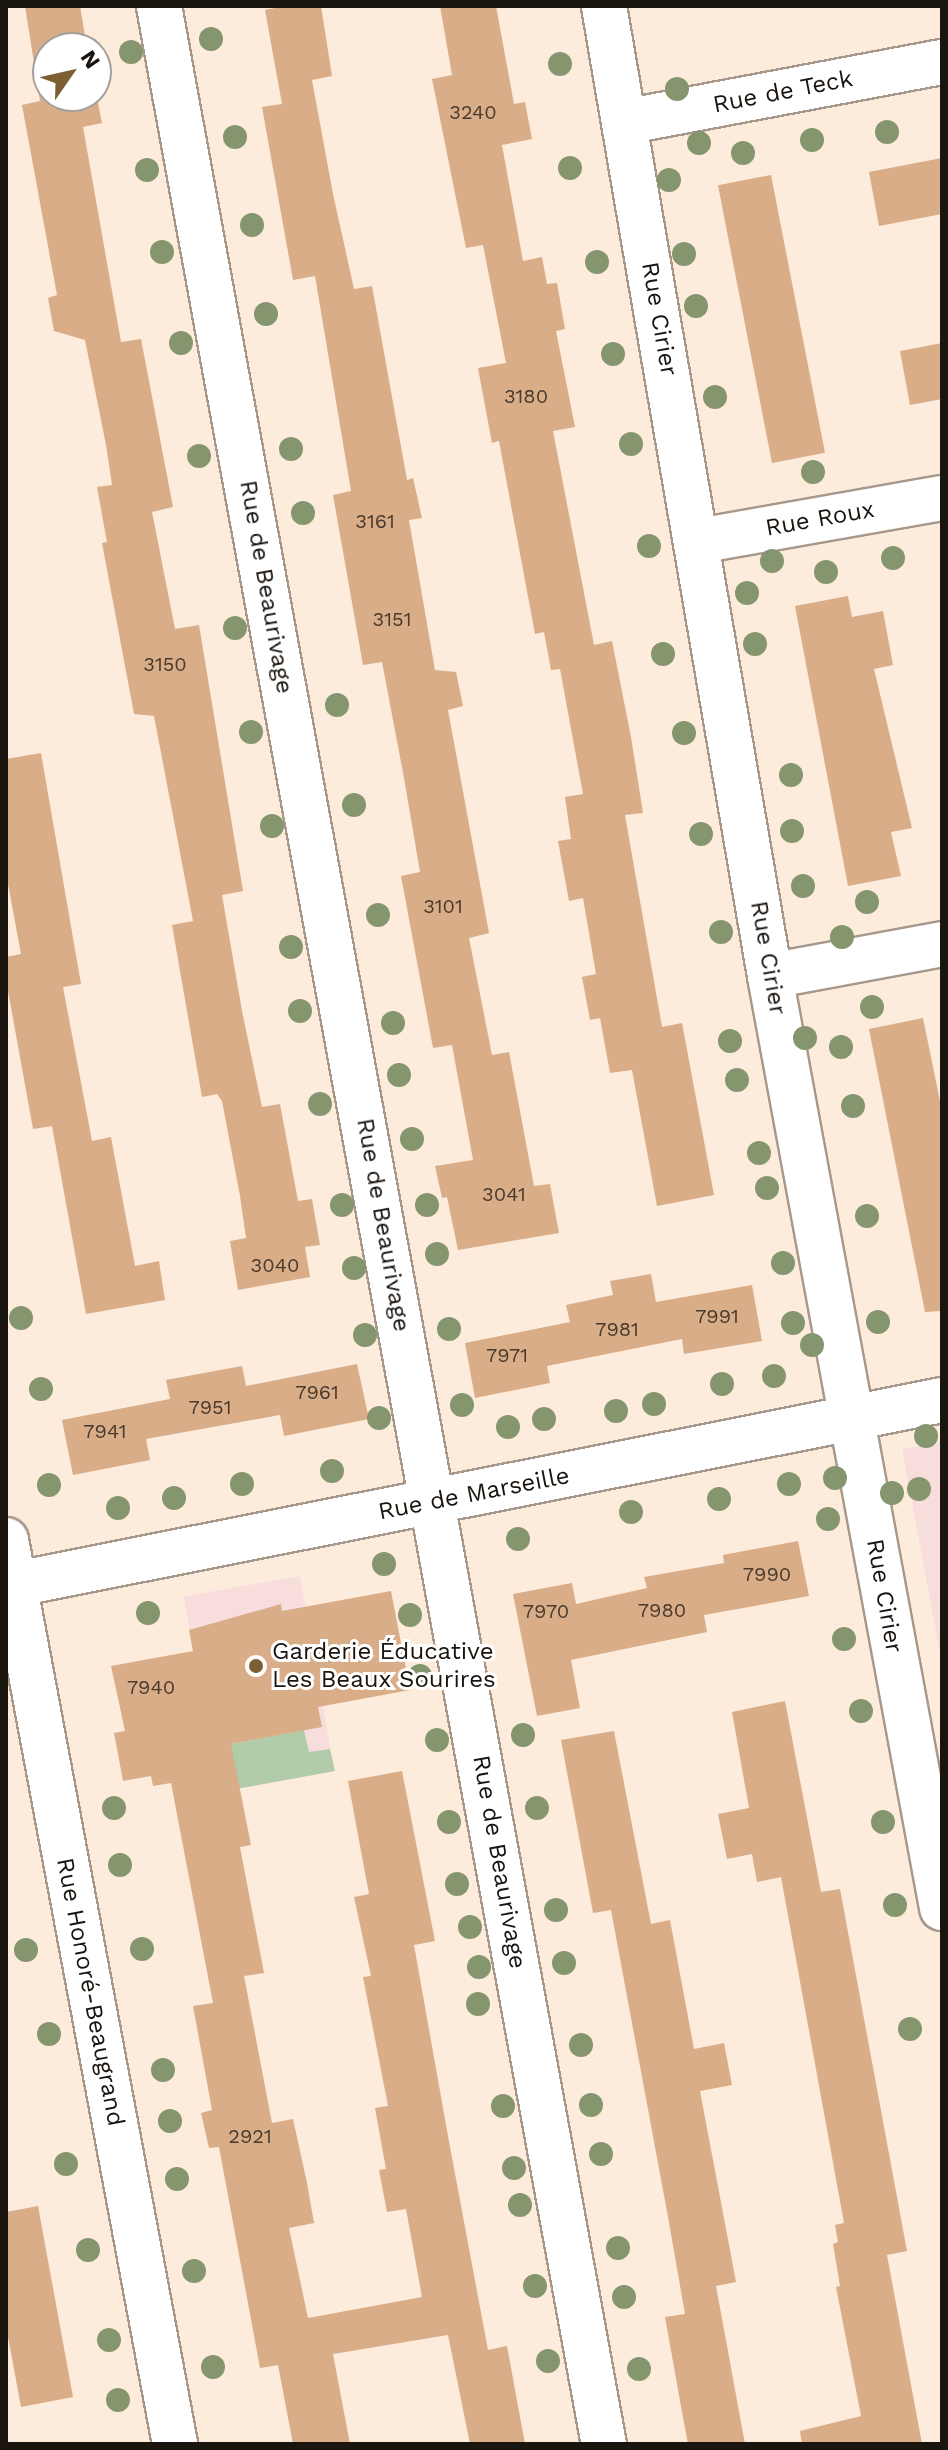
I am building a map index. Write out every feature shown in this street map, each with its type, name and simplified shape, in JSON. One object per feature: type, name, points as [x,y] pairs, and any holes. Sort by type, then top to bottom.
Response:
[{"type":"street","name":"Rue de Beaurivage","points":[[159,6],[604,2444]]},
{"type":"street","name":"Rue Cirier","points":[[604,6],[698,541],[770,976],[942,1908]]},
{"type":"street","name":"Rue de Teck","points":[[624,122],[942,62]]},
{"type":"street","name":"Rue Roux","points":[[698,541],[942,498]]},
{"type":"street","points":[[770,976],[942,944]]},
{"type":"street","name":"Rue de Marseille","points":[[10,1585],[942,1400]]},
{"type":"street","name":"Rue Honoré-Beaugrand","points":[[6,1540],[10,1585],[175,2444]]},
{"type":"shaded area","points":[[942,1441],[942,1664],[902,1449]]},
{"type":"shaded area","name":"Garderie Éducative Les Beaux Sourires","points":[[300,1576],[334,1771],[218,1791],[184,1596]]},
{"type":"green space","points":[[224,1698],[232,1744],[304,1730],[309,1752],[330,1749],[335,1771],[220,1792]]},
{"type":"building","points":[[25,6],[80,6],[84,32],[32,32],[32,50]]},
{"type":"building","points":[[285,6],[321,6],[332,76],[312,80],[333,194],[354,289],[372,286],[407,480],[413,478],[422,518],[409,520],[435,670],[456,672],[463,706],[448,710],[489,933],[469,938],[492,1055],[509,1052],[534,1186],[550,1184],[559,1233],[458,1250],[447,1197],[442,1198],[435,1166],[473,1160],[452,1045],[433,1048],[401,876],[420,872],[382,662],[363,665],[333,495],[351,491],[315,276],[293,280],[262,107],[282,104],[265,10]]},
{"type":"building","points":[[440,6],[496,6],[514,104],[525,102],[532,139],[502,145],[523,261],[542,257],[547,284],[557,283],[565,329],[556,331],[575,427],[553,431],[594,645],[612,641],[631,737],[643,813],[625,815],[662,1027],[682,1023],[714,1195],[657,1206],[632,1070],[610,1073],[600,1018],[590,1020],[582,977],[596,974],[583,898],[569,901],[558,841],[571,839],[565,797],[583,794],[560,669],[551,670],[544,632],[535,634],[499,441],[492,443],[478,368],[506,363],[483,245],[466,248],[432,79],[452,75]]},
{"type":"building","points":[[32,103],[32,112],[100,112],[102,123],[83,127],[121,342],[141,339],[173,507],[152,512],[175,629],[199,625],[243,891],[222,895],[262,1107],[280,1104],[298,1201],[312,1199],[320,1245],[305,1247],[310,1277],[238,1290],[230,1241],[246,1238],[240,1196],[222,1101],[217,1094],[202,1097],[172,925],[193,921],[154,716],[134,714],[102,543],[107,542],[97,487],[112,485],[106,445],[85,340],[54,331],[48,298],[57,295],[22,105]]},
{"type":"building","points":[[942,158],[942,214],[879,226],[869,172]]},
{"type":"building","points":[[771,175],[825,453],[772,463],[718,185]]},
{"type":"building","points":[[942,343],[942,399],[910,405],[900,351]]},
{"type":"building","points":[[848,596],[852,617],[883,611],[893,665],[874,669],[912,828],[891,832],[901,876],[848,886],[795,606]]},
{"type":"building","points":[[41,753],[81,984],[63,987],[92,1141],[111,1137],[135,1266],[159,1261],[165,1300],[86,1314],[52,1126],[33,1129],[6,980],[6,957],[21,954],[6,873],[6,759]]},
{"type":"building","points":[[923,1018],[942,1111],[942,1311],[925,1312],[869,1029]]},
{"type":"building","points":[[651,1274],[656,1302],[752,1285],[762,1341],[684,1354],[682,1339],[547,1366],[550,1383],[475,1398],[465,1343],[570,1322],[566,1305],[613,1295],[610,1281]]},
{"type":"building","points":[[357,1364],[369,1419],[284,1436],[280,1415],[146,1439],[150,1460],[73,1475],[62,1420],[170,1399],[166,1380],[242,1366],[246,1386]]},
{"type":"building","points":[[798,1541],[809,1596],[704,1615],[707,1632],[571,1660],[580,1708],[537,1716],[513,1594],[572,1583],[576,1604],[647,1588],[644,1577],[724,1563],[723,1555]]},
{"type":"building","points":[[391,1591],[410,1690],[318,1707],[322,1727],[231,1744],[251,1845],[240,1847],[264,1973],[244,1976],[272,2123],[293,2119],[307,2183],[314,2223],[289,2228],[308,2318],[422,2297],[406,2209],[387,2212],[379,2170],[386,2169],[375,2108],[388,2106],[363,1977],[371,1976],[354,1897],[369,1894],[348,1781],[402,1771],[435,1941],[414,1945],[448,2136],[488,2350],[507,2346],[525,2444],[470,2444],[448,2335],[333,2354],[350,2444],[293,2444],[278,2365],[260,2368],[219,2147],[209,2148],[201,2113],[212,2110],[193,2006],[213,2003],[171,1783],[153,1786],[151,1776],[123,1781],[114,1733],[125,1731],[111,1666],[193,1651],[189,1630],[281,1604],[282,1611]]},
{"type":"building","points":[[785,1701],[821,1892],[840,1889],[907,2251],[887,2255],[922,2444],[802,2444],[800,2431],[861,2416],[836,2287],[840,2286],[833,2244],[838,2242],[835,2225],[844,2223],[781,1877],[757,1882],[752,1854],[727,1859],[718,1814],[749,1808],[732,1712]]},
{"type":"building","points":[[614,1731],[651,1924],[670,1920],[694,2049],[724,2043],[732,2085],[700,2091],[736,2282],[716,2286],[745,2444],[688,2444],[682,2412],[665,2317],[685,2314],[668,2217],[611,1910],[593,1913],[561,1740]]},
{"type":"building","points":[[38,2206],[73,2397],[21,2407],[6,2326],[6,2212]]},
{"type":"place","name":"Garderie Éducative Les Beaux Sourires","points":[[256,1666]]}]
